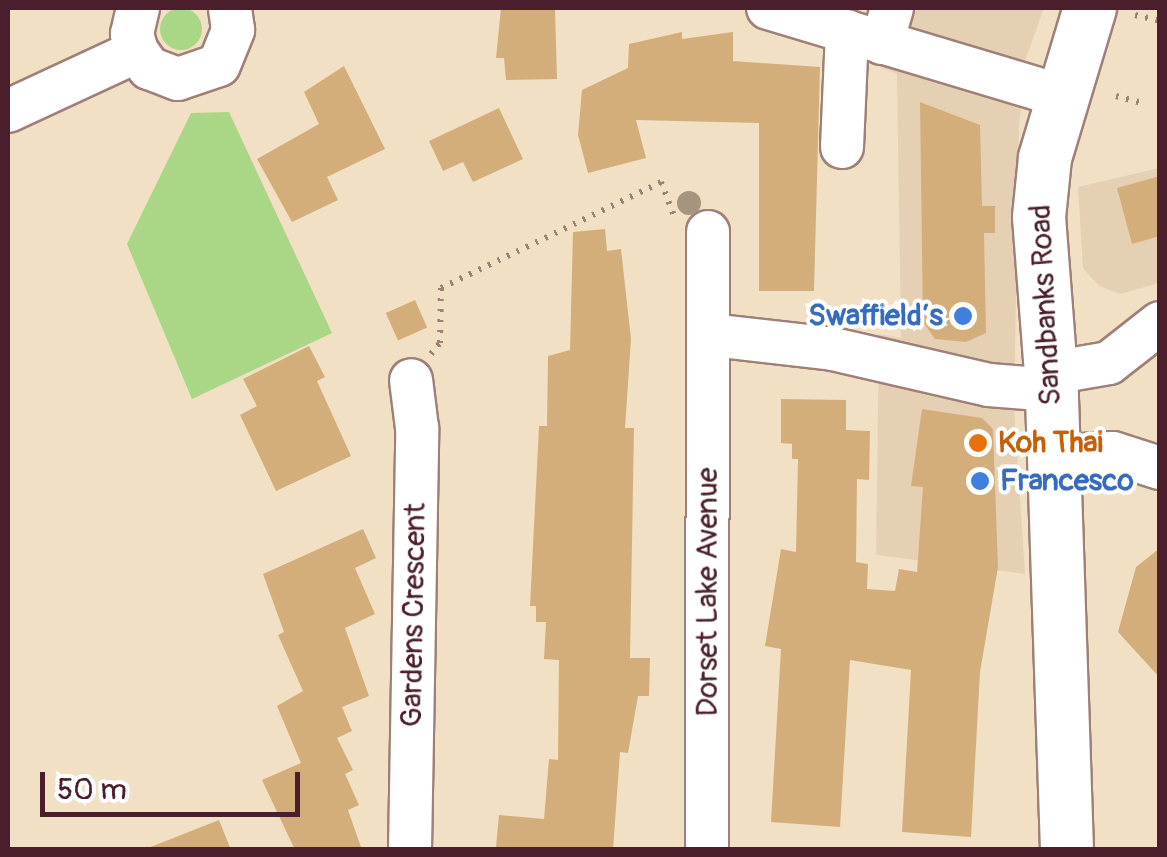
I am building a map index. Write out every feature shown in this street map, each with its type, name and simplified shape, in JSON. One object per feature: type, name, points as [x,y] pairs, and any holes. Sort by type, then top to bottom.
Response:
[{"type":"main road","name":"Sandbanks Road","points":[[1067,850],[1051,382],[1039,217],[1061,96],[1112,11]]},
{"type":"street","points":[[138,8],[132,34],[137,51],[165,76],[205,74],[229,50],[230,8]]},
{"type":"street","points":[[768,8],[874,27],[1061,96]]},
{"type":"street","points":[[842,147],[874,27]]},
{"type":"street","points":[[8,111],[137,51]]},
{"type":"street","name":"Dorset Lake Avenue","points":[[707,850],[711,335],[708,232]]},
{"type":"street","points":[[711,335],[833,349],[989,385],[1051,382],[1109,363],[1160,323]]},
{"type":"street","name":"Gardens Crescent","points":[[410,850],[417,428],[411,380]]},
{"type":"street","points":[[1053,456],[1113,453],[1160,468]]},
{"type":"path","points":[[1112,11],[1160,21]]},
{"type":"path","points":[[1116,96],[1144,104]]},
{"type":"path","points":[[411,380],[440,343],[441,288],[661,182],[679,229],[708,232]]},
{"type":"shaded area","points":[[879,8],[1044,8],[1026,58],[1019,127],[1014,408],[1025,574],[876,555],[879,334],[901,338],[897,74],[870,63]]},
{"type":"shaded area","points":[[1159,168],[1159,283],[1120,294],[1099,286],[1083,268],[1078,187]]},
{"type":"green space","points":[[181,8],[196,14],[202,29],[196,44],[181,50],[166,44],[160,29],[166,14]]},
{"type":"green space","points":[[229,112],[332,333],[192,399],[127,244],[191,113]]},
{"type":"building","points":[[501,8],[555,8],[557,79],[506,80],[504,58],[496,58]]},
{"type":"building","points":[[682,32],[682,39],[733,32],[733,61],[820,67],[814,291],[759,291],[759,123],[636,120],[646,158],[588,173],[578,135],[582,90],[628,68],[629,44]]},
{"type":"building","points":[[344,66],[385,149],[327,177],[338,200],[292,222],[257,159],[319,124],[304,92]]},
{"type":"building","points":[[920,102],[980,125],[982,206],[995,206],[995,233],[984,233],[986,333],[966,342],[935,339],[923,322]]},
{"type":"building","points":[[499,108],[523,159],[473,182],[463,162],[443,171],[429,141]]},
{"type":"building","points":[[1160,176],[1160,236],[1132,244],[1117,188]]},
{"type":"building","points":[[605,229],[607,251],[621,249],[631,339],[625,428],[634,428],[630,658],[650,658],[649,696],[638,696],[628,753],[620,752],[613,850],[496,847],[499,815],[544,819],[549,759],[558,760],[559,660],[544,659],[546,622],[536,622],[536,606],[530,606],[539,426],[547,426],[548,356],[570,350],[573,232]]},
{"type":"building","points":[[415,300],[427,327],[398,340],[386,313]]},
{"type":"building","points":[[309,346],[325,377],[317,381],[351,456],[276,491],[240,415],[257,406],[243,379]]},
{"type":"building","points":[[781,399],[846,400],[846,430],[870,431],[869,480],[857,479],[856,562],[868,564],[867,589],[895,591],[899,569],[917,572],[923,487],[911,486],[922,409],[982,418],[993,429],[998,567],[980,672],[971,837],[902,832],[911,670],[850,660],[840,827],[771,822],[781,649],[765,646],[781,549],[796,552],[798,459],[792,459],[792,444],[781,443]]},
{"type":"building","points":[[363,529],[376,558],[355,568],[375,614],[345,628],[369,696],[342,707],[352,731],[337,738],[353,770],[345,774],[359,805],[348,810],[362,850],[295,850],[262,780],[301,763],[277,706],[303,691],[278,635],[284,632],[263,574]]},
{"type":"building","points":[[1160,548],[1160,678],[1118,632],[1136,567]]},
{"type":"building","points":[[219,820],[231,850],[148,850],[148,848]]},
{"type":"place","name":"Swaffield‘s","points":[[963,316]]},
{"type":"place","name":"Koh Thai","points":[[978,443]]},
{"type":"place","name":"Francesco","points":[[980,481]]}]
